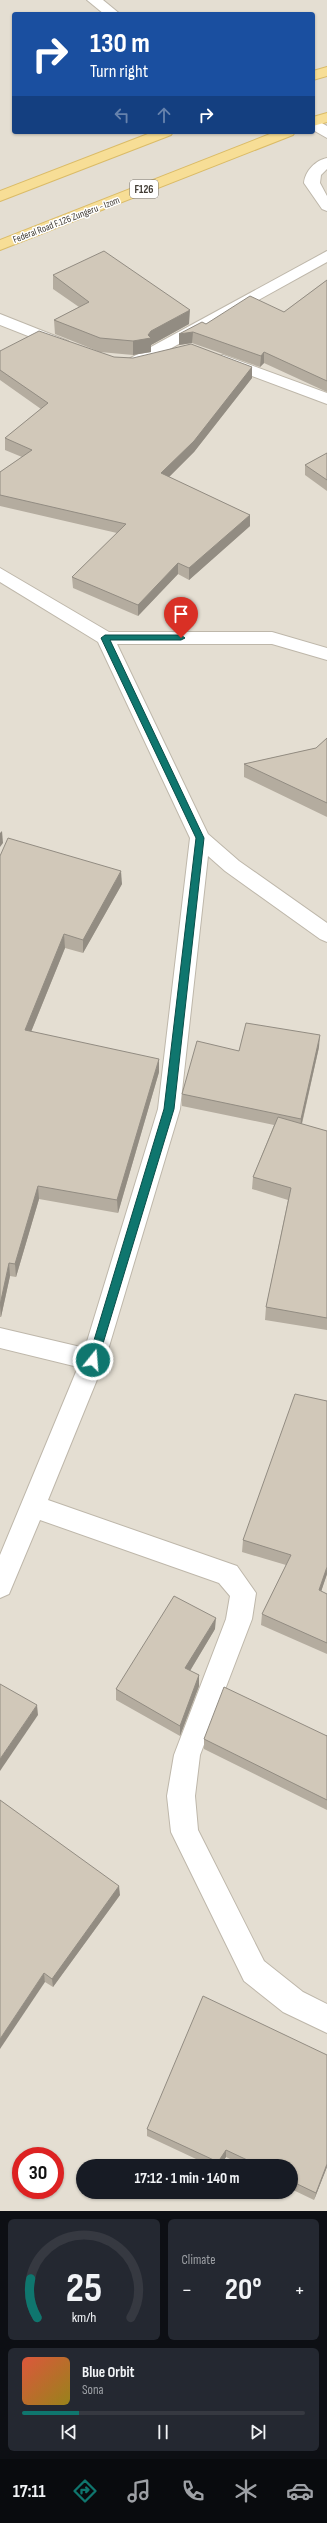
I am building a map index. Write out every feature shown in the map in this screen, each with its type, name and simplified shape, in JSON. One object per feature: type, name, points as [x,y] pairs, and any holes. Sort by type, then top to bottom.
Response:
[{"type":"main road","points":[[315,75],[327,71]]},
{"type":"main road","points":[[315,121],[327,117]]},
{"type":"main road","points":[[0,196],[161,134]]},
{"type":"main road","name":"Federal Road F.126 Zungeru - Izom","points":[[0,245],[283,134]]},
{"type":"street","points":[[94,0],[110,12]]},
{"type":"street","points":[[315,124],[327,134]]},
{"type":"street","points":[[327,162],[314,173],[311,186],[327,206]]},
{"type":"street","points":[[133,363],[327,256]]},
{"type":"street","points":[[0,319],[79,351]]},
{"type":"street","points":[[114,362],[133,363],[192,349]]},
{"type":"street","points":[[210,355],[327,399]]},
{"type":"street","points":[[0,574],[105,638],[272,638],[327,654]]},
{"type":"street","points":[[105,638],[200,838],[232,866],[327,934]]},
{"type":"street","points":[[0,1586],[93,1360],[169,1109],[200,838]]},
{"type":"street","points":[[0,1338],[93,1360]]},
{"type":"street","points":[[32,1506],[228,1574],[243,1593],[239,1618],[187,1755],[181,1796],[185,1832],[254,1971],[292,2002],[327,2019]]},
{"type":"shaded area","points":[[0,0],[327,0],[327,2211],[0,2211]]},
{"type":"building","points":[[104,251],[190,310],[151,331],[148,335],[151,338],[133,341],[100,338],[54,320],[89,302],[53,275]]},
{"type":"building","points":[[327,280],[327,381],[264,352],[261,356],[193,332],[179,334],[202,322],[206,324],[250,296],[284,312]]},
{"type":"building","points":[[39,331],[114,357],[133,358],[191,344],[252,367],[194,441],[161,473],[250,515],[189,568],[178,563],[138,605],[72,577],[126,524],[0,495],[0,472],[32,450],[5,438],[48,403],[0,370],[0,351]]},
{"type":"building","points":[[327,453],[327,480],[305,465]]},
{"type":"building","points":[[327,738],[327,803],[244,764],[316,748]]},
{"type":"building","points":[[8,838],[121,871],[83,940],[64,934],[25,1030],[159,1059],[117,1200],[38,1186],[15,1264],[9,1263],[0,1305],[0,856]]},
{"type":"building","points":[[246,1023],[320,1035],[301,1119],[182,1094],[197,1041],[239,1051]]},
{"type":"building","points":[[278,1117],[327,1131],[327,1318],[266,1307],[291,1188],[253,1177]]},
{"type":"building","points":[[295,1394],[327,1401],[327,1567],[319,1590],[327,1594],[327,1643],[262,1614],[291,1555],[243,1540]]},
{"type":"building","points":[[174,1596],[216,1618],[185,1668],[199,1675],[180,1726],[116,1689]]},
{"type":"building","points":[[0,1684],[37,1705],[0,1759]]},
{"type":"building","points":[[224,1687],[327,1736],[327,1800],[204,1739]]},
{"type":"building","points":[[0,1800],[119,1886],[52,1979],[44,1973],[0,2039]]},
{"type":"building","points":[[203,1996],[327,2055],[327,2164],[316,2193],[298,2184],[298,2159],[245,2159],[226,2150],[220,2159],[212,2159],[147,2129]]},
{"type":"route","points":[[93,1360],[169,1109],[200,838],[105,638],[181,638]]}]
